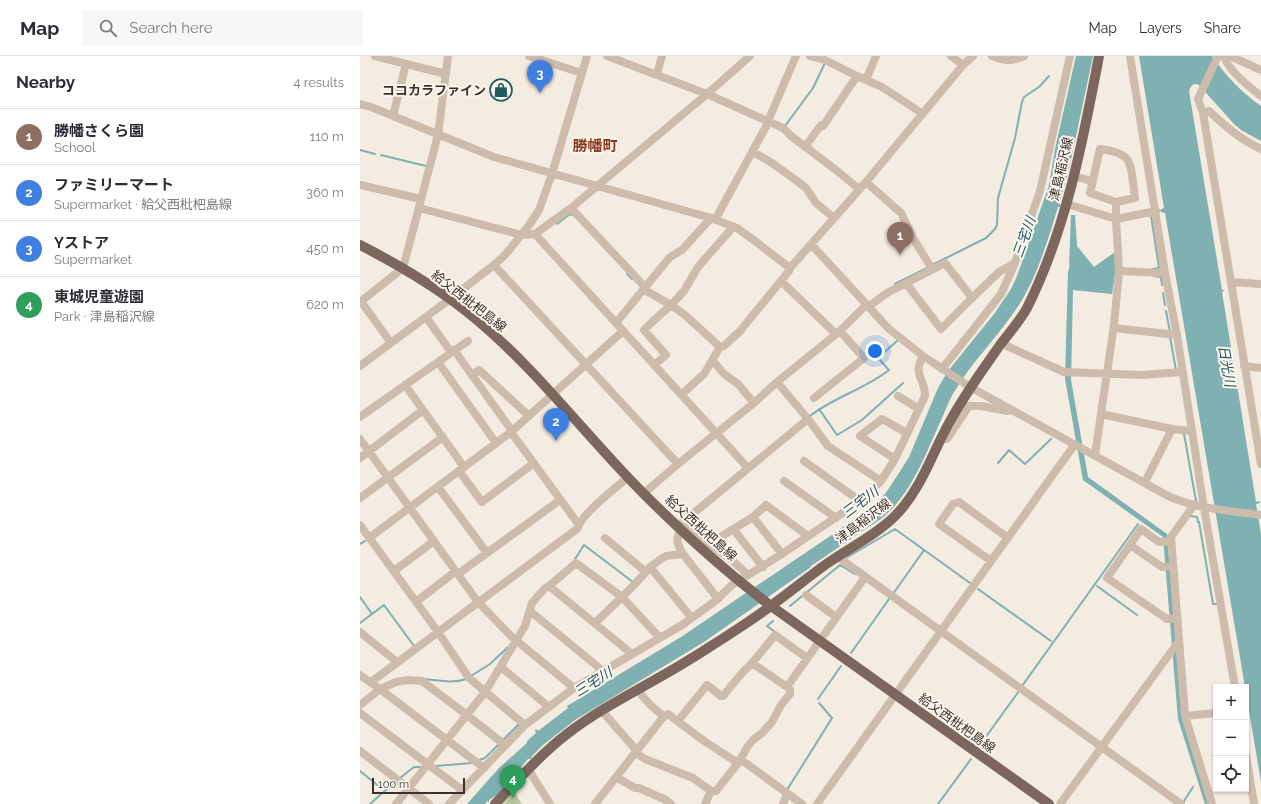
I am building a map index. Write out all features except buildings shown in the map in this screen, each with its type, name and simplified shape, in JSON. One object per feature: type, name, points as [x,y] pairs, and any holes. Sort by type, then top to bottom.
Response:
[{"type":"main road","name":"津島稲沢線","points":[[495,804],[528,769],[568,733],[602,711],[689,660],[895,517],[919,486],[967,385],[1025,311],[1039,282],[1067,204],[1099,56]]},
{"type":"main road","name":"給父西枇杷島線","points":[[360,245],[403,268],[476,319],[505,345],[644,493],[769,604],[1049,804]]},
{"type":"street","points":[[375,56],[446,74]]},
{"type":"street","points":[[391,343],[360,302],[403,268],[438,135],[448,56]]},
{"type":"street","points":[[529,56],[582,73]]},
{"type":"street","points":[[360,366],[450,300],[494,265],[505,255],[522,235],[539,210],[552,174],[587,56]]},
{"type":"street","points":[[607,56],[707,94],[783,128],[859,190]]},
{"type":"street","points":[[657,74],[662,56]]},
{"type":"street","points":[[419,208],[522,235],[535,234],[571,208],[750,56]]},
{"type":"street","points":[[616,323],[670,257],[682,250],[713,219],[752,152],[768,121],[796,56]]},
{"type":"street","points":[[810,56],[825,60],[882,87],[923,114]]},
{"type":"street","points":[[866,80],[876,56]]},
{"type":"street","points":[[951,56],[964,65]]},
{"type":"street","points":[[682,394],[704,374],[720,347],[724,346],[740,331],[790,268],[866,182],[973,56]]},
{"type":"street","points":[[992,56],[1002,60],[1011,61],[1024,56]]},
{"type":"street","points":[[943,370],[1001,294],[1015,263],[1040,191],[1070,56]]},
{"type":"street","points":[[1130,56],[1165,273],[1177,335],[1191,431],[1234,684]]},
{"type":"street","points":[[1218,56],[1198,99],[1203,113],[1261,461]]},
{"type":"street","points":[[1224,56],[1236,74],[1261,96]]},
{"type":"street","points":[[1230,56],[1261,70]]},
{"type":"street","points":[[393,116],[406,64]]},
{"type":"street","points":[[805,147],[821,125],[823,126],[857,76]]},
{"type":"street","points":[[360,104],[372,107],[494,157],[713,219],[733,227],[751,238],[790,268]]},
{"type":"street","points":[[1203,113],[1208,111],[1236,135],[1261,150]]},
{"type":"street","points":[[1100,149],[1112,151],[1126,158],[1130,165],[1135,198],[1116,202],[1090,193],[1100,149]]},
{"type":"street","points":[[752,152],[772,163],[797,180],[806,188],[816,203],[834,218]]},
{"type":"street","points":[[1073,176],[1092,181]]},
{"type":"street","points":[[866,182],[901,213],[913,238],[931,267]]},
{"type":"street","points":[[360,185],[421,199]]},
{"type":"street","points":[[1094,455],[1114,328],[1119,271],[1116,202]]},
{"type":"street","points":[[1067,204],[1116,219],[1156,211]]},
{"type":"street","points":[[571,208],[644,288],[685,315],[720,347]]},
{"type":"street","points":[[654,365],[666,356],[644,330],[684,291],[698,267],[733,227]]},
{"type":"street","points":[[535,234],[748,468]]},
{"type":"street","points":[[811,244],[888,328],[923,356],[967,385],[1170,497],[1205,508],[1261,515]]},
{"type":"street","points":[[644,493],[838,333],[867,306],[931,267],[945,263],[972,298]]},
{"type":"street","points":[[906,283],[940,328],[999,272],[1015,263]]},
{"type":"street","points":[[494,265],[678,464]]},
{"type":"street","points":[[1119,271],[1165,273]]},
{"type":"street","points":[[781,281],[864,358],[814,398]]},
{"type":"street","points":[[1231,282],[1261,284]]},
{"type":"street","points":[[426,317],[472,375],[578,525]]},
{"type":"street","points":[[1114,328],[1177,335]]},
{"type":"street","points":[[369,538],[512,431],[623,331]]},
{"type":"street","points":[[360,417],[468,341]]},
{"type":"street","points":[[1007,346],[1068,372],[1142,375],[1182,372]]},
{"type":"street","points":[[449,804],[525,725],[574,688],[660,638],[718,599],[732,585],[763,567],[860,501],[881,481],[895,459],[925,396],[925,389],[917,371],[923,356]]},
{"type":"street","points":[[713,361],[724,374],[738,384],[754,403]]},
{"type":"street","points":[[438,362],[496,444]]},
{"type":"street","points":[[1244,366],[1261,368]]},
{"type":"street","points":[[472,375],[479,370],[529,416]]},
{"type":"street","points":[[777,382],[828,446],[881,481]]},
{"type":"street","points":[[405,385],[443,437],[482,502],[534,463]]},
{"type":"street","points":[[898,396],[919,409]]},
{"type":"street","points":[[941,440],[947,439],[969,406],[981,406],[1015,412]]},
{"type":"street","points":[[360,458],[424,410]]},
{"type":"street","points":[[1101,414],[1172,429],[1191,431]]},
{"type":"street","points":[[718,599],[683,554],[679,546],[677,536],[681,525],[808,419]]},
{"type":"street","points":[[895,459],[860,436],[882,419],[907,433]]},
{"type":"street","points":[[1145,482],[1172,429]]},
{"type":"street","points":[[360,498],[443,437]]},
{"type":"street","points":[[360,439],[478,602],[516,640],[574,688]]},
{"type":"street","points":[[817,804],[1076,445]]},
{"type":"street","points":[[804,461],[860,501]]},
{"type":"street","points":[[371,682],[577,529],[578,525],[591,509],[628,477]]},
{"type":"street","points":[[784,481],[836,518]]},
{"type":"street","points":[[438,487],[487,553]]},
{"type":"street","points":[[416,602],[560,500]]},
{"type":"street","points":[[991,561],[939,524],[953,504],[959,502],[1008,538]]},
{"type":"street","points":[[709,544],[734,530],[753,517],[766,505],[808,536]]},
{"type":"street","points":[[1173,619],[1167,620],[1107,578],[1141,529],[1159,542],[1167,541],[1194,505]]},
{"type":"street","points":[[753,517],[782,554]]},
{"type":"street","points":[[360,525],[438,632],[469,678],[525,725]]},
{"type":"street","points":[[681,525],[733,561],[743,580]]},
{"type":"street","points":[[734,530],[763,567]]},
{"type":"street","points":[[605,538],[648,570],[691,617]]},
{"type":"street","points":[[394,572],[434,541]]},
{"type":"street","points":[[1167,541],[1173,619],[1178,642],[1184,716],[1212,804]]},
{"type":"street","points":[[1130,545],[1162,567],[1169,567]]},
{"type":"street","points":[[595,623],[648,570],[666,556],[683,554]]},
{"type":"street","points":[[838,557],[1181,804]]},
{"type":"street","points":[[396,804],[485,692],[525,626],[532,603],[545,588],[576,563],[622,597],[660,638]]},
{"type":"street","points":[[787,687],[865,577]]},
{"type":"street","points":[[549,586],[632,654]]},
{"type":"street","points":[[806,595],[836,617]]},
{"type":"street","points":[[530,611],[603,671]]},
{"type":"street","points":[[360,632],[397,662]]},
{"type":"street","points":[[678,721],[707,685],[720,696],[723,696],[775,635],[807,658]]},
{"type":"street","points":[[1060,804],[1178,642]]},
{"type":"street","points":[[602,711],[636,752],[645,759],[693,778],[711,791],[716,791],[739,761],[748,746],[772,722],[781,705],[790,694],[790,689],[752,663]]},
{"type":"street","points":[[501,667],[549,707]]},
{"type":"street","points":[[360,675],[484,768]]},
{"type":"street","points":[[360,705],[380,689],[396,682],[408,680],[422,681],[505,745]]},
{"type":"street","points":[[638,690],[655,710],[664,716]]},
{"type":"street","points":[[360,713],[462,790]]},
{"type":"street","points":[[1184,716],[1213,713]]},
{"type":"street","points":[[601,802],[616,777],[664,716],[668,714],[704,741],[739,761],[802,804]]},
{"type":"street","points":[[360,751],[429,804]]},
{"type":"street","points":[[1246,756],[1254,804]]},
{"type":"street","points":[[528,769],[550,804]]},
{"type":"street","points":[[616,777],[635,788],[639,788],[666,800],[671,804]]},
{"type":"street","points":[[705,804],[711,791]]},
{"type":"street","points":[[783,804],[787,793]]},
{"type":"green space","points":[[514,792],[522,804],[503,804]]},
{"type":"water","points":[[1076,56],[1093,56],[1069,169],[1059,204],[1061,205],[1058,207],[1035,275],[1022,301],[968,371],[954,392],[915,477],[900,499],[888,513],[880,519],[704,642],[575,720],[543,745],[531,759],[528,759],[500,793],[489,800],[489,802],[487,801],[485,804],[467,804],[499,768],[527,743],[527,741],[536,733],[536,729],[538,731],[568,708],[567,706],[681,637],[839,530],[876,503],[885,494],[909,457],[938,388],[948,371],[994,314],[1011,289],[1017,276],[1049,185],[1055,149]]},
{"type":"water","name":"日光川","points":[[1139,56],[1212,56],[1234,83],[1261,106],[1261,141],[1241,130],[1234,124],[1199,85],[1194,84],[1191,86],[1189,91],[1222,290],[1224,290],[1222,292],[1256,502],[1259,501],[1260,503],[1256,504],[1261,534],[1261,782],[1249,711],[1249,684],[1244,684],[1165,213],[1161,212],[1160,210],[1164,208]]},
{"type":"water","points":[[1071,215],[1075,215],[1077,246],[1094,267],[1115,252],[1116,269],[1112,294],[1073,290],[1071,380],[1088,477],[1167,534],[1182,717],[1208,804],[1205,804],[1178,719],[1163,537],[1083,480],[1065,379]]},
{"type":"waterway","points":[[785,126],[813,88],[825,63]]},
{"type":"waterway","points":[[932,265],[986,238],[995,229],[997,225],[998,198],[1015,138],[1022,102],[1024,97],[1039,87],[1049,76]]},
{"type":"waterway","points":[[360,150],[375,154]]},
{"type":"waterway","points":[[381,155],[426,166]]},
{"type":"waterway","points":[[557,224],[570,214],[573,215]]},
{"type":"waterway","points":[[1151,215],[1159,268],[1153,269]]},
{"type":"waterway","points":[[895,284],[929,267]]},
{"type":"waterway","points":[[627,274],[632,279]]},
{"type":"waterway","points":[[1154,276],[1161,277],[1162,285]]},
{"type":"waterway","points":[[1163,293],[1165,305]]},
{"type":"waterway","points":[[1166,311],[1170,332]]},
{"type":"waterway","points":[[1170,337],[1176,370]]},
{"type":"waterway","points":[[810,416],[829,403],[870,383],[889,370],[878,358],[898,340]]},
{"type":"waterway","points":[[819,409],[837,435],[862,420],[903,383]]},
{"type":"waterway","points":[[1184,434],[1196,501]]},
{"type":"waterway","points":[[998,463],[1009,450],[1025,464],[1051,439]]},
{"type":"waterway","points":[[1190,516],[1197,517],[1199,522],[1213,604],[1217,604]]},
{"type":"waterway","points":[[1022,686],[1138,524]]},
{"type":"waterway","points":[[846,558],[895,529],[970,583]]},
{"type":"waterway","points":[[360,544],[365,541]]},
{"type":"waterway","points":[[575,559],[584,545],[633,582]]},
{"type":"waterway","points":[[893,594],[924,550]]},
{"type":"waterway","points":[[790,606],[840,565],[855,574]]},
{"type":"waterway","points":[[1097,586],[1137,615]]},
{"type":"waterway","points":[[978,589],[1051,641]]},
{"type":"waterway","points":[[360,597],[372,614]]},
{"type":"waterway","points":[[851,653],[889,599]]},
{"type":"waterway","points":[[360,623],[384,605],[414,646]]},
{"type":"waterway","points":[[773,621],[767,626],[775,632]]},
{"type":"waterway","points":[[471,676],[490,664],[508,647]]},
{"type":"waterway","points":[[818,699],[841,666]]},
{"type":"waterway","points":[[424,679],[440,681],[466,679]]},
{"type":"waterway","points":[[980,745],[1019,691]]},
{"type":"waterway","points":[[787,790],[832,718],[819,703]]},
{"type":"waterway","points":[[503,740],[519,724]]},
{"type":"waterway","points":[[479,760],[485,758],[499,744]]},
{"type":"waterway","points":[[938,804],[971,759]]},
{"type":"waterway","points":[[436,766],[472,763]]},
{"type":"waterway","points":[[400,778],[414,767],[421,767]]},
{"type":"waterway","points":[[360,771],[381,788]]},
{"type":"waterway","points":[[370,804],[396,781]]},
{"type":"waterway","points":[[1184,801],[1193,787]]},
{"type":"place","name":"ココカラファイン","points":[[501,90]]},
{"type":"place","name":"Yストア","points":[[540,93]]},
{"type":"place","name":"勝幡さくら園","points":[[900,255]]},
{"type":"place","name":"ファミリーマート","points":[[556,441]]},
{"type":"place","name":"東城児童遊園","points":[[513,798]]},
{"type":"district","name":"勝幡町","points":[[595,146]]},
{"type":"water label","name":"三宅川","points":[[1024,237]]},
{"type":"water label","name":"三宅川","points":[[860,502]]},
{"type":"water label","name":"三宅川","points":[[593,682]]}]
